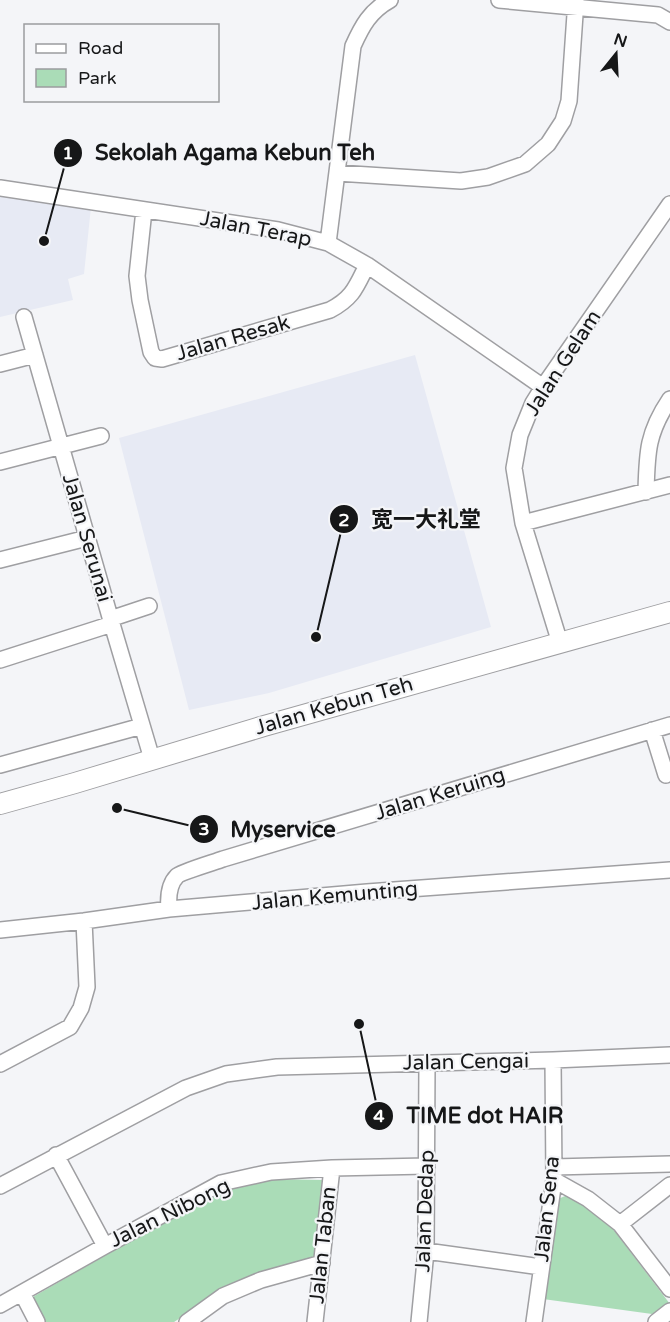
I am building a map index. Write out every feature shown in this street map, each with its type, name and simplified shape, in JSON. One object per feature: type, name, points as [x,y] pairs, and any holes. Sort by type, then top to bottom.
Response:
[{"type":"main road","name":"Jalan Kebun Teh","points":[[0,804],[275,723],[670,612]]},
{"type":"street","points":[[499,0],[576,4],[658,15],[670,21]]},
{"type":"street","points":[[328,243],[353,46],[364,22],[382,2]]},
{"type":"street","points":[[336,172],[461,181],[488,177],[525,164],[548,144],[563,121],[569,101],[576,4]]},
{"type":"street","name":"Jalan Terap","points":[[0,188],[278,230],[328,243],[367,265],[543,387]]},
{"type":"street","name":"Jalan Gelam","points":[[560,643],[523,523],[514,468],[520,435],[533,403],[543,387],[670,204]]},
{"type":"street","name":"Jalan Resak","points":[[144,210],[137,276],[140,300],[154,358],[162,359],[330,310],[342,303],[353,292],[367,265]]},
{"type":"street","name":"Jalan Serunai","points":[[24,317],[152,759]]},
{"type":"street","points":[[0,364],[36,355]]},
{"type":"street","points":[[646,492],[647,452],[652,431],[670,399]]},
{"type":"street","points":[[0,462],[101,435]]},
{"type":"street","points":[[523,523],[670,485]]},
{"type":"street","points":[[0,560],[87,538]]},
{"type":"street","points":[[0,660],[149,606]]},
{"type":"street","name":"Jalan Keruing","points":[[169,909],[170,889],[177,876],[223,859],[670,725]]},
{"type":"street","points":[[0,765],[142,726]]},
{"type":"street","points":[[652,730],[666,775]]},
{"type":"street","name":"Jalan Kemunting","points":[[0,930],[169,909],[670,870]]},
{"type":"street","points":[[0,1064],[70,1027],[81,1008],[87,987],[84,921]]},
{"type":"street","name":"Jalan Cengai","points":[[0,1186],[186,1088],[226,1074],[277,1067],[670,1055]]},
{"type":"street","name":"Jalan Sena","points":[[534,1322],[554,1174],[553,1060]]},
{"type":"street","name":"Jalan Dedap","points":[[419,1322],[426,1251],[428,1063]]},
{"type":"street","points":[[56,1155],[105,1246]]},
{"type":"street","points":[[554,1174],[670,1164]]},
{"type":"street","name":"Jalan Nibong","points":[[0,1305],[221,1183],[271,1172],[427,1166]]},
{"type":"street","name":"Jalan Taban","points":[[315,1322],[332,1168]]},
{"type":"street","points":[[554,1174],[620,1224],[670,1289]]},
{"type":"street","points":[[620,1224],[670,1185]]},
{"type":"street","points":[[426,1251],[542,1267]]},
{"type":"street","points":[[187,1322],[224,1296],[261,1280],[322,1263]]},
{"type":"street","points":[[22,1293],[37,1322]]},
{"type":"street","points":[[656,1322],[670,1311]]},
{"type":"shaded area","points":[[0,195],[91,207],[84,274],[68,279],[73,300],[0,317]]},
{"type":"shaded area","points":[[415,355],[491,627],[269,693],[189,710],[119,438]]},
{"type":"green space","points":[[269,1179],[322,1180],[317,1257],[214,1296],[174,1322],[43,1322],[31,1298],[223,1188]]},
{"type":"green space","points":[[570,1194],[586,1204],[613,1229],[670,1304],[652,1314],[543,1299],[558,1199]]},
{"type":"place","name":"Sekolah Agama Kebun Teh","points":[[44,241]]},
{"type":"place","name":"宽一大礼堂","points":[[316,637]]},
{"type":"place","name":"Myservice","points":[[117,808]]},
{"type":"place","name":"TIME dot HAIR","points":[[359,1024]]}]
